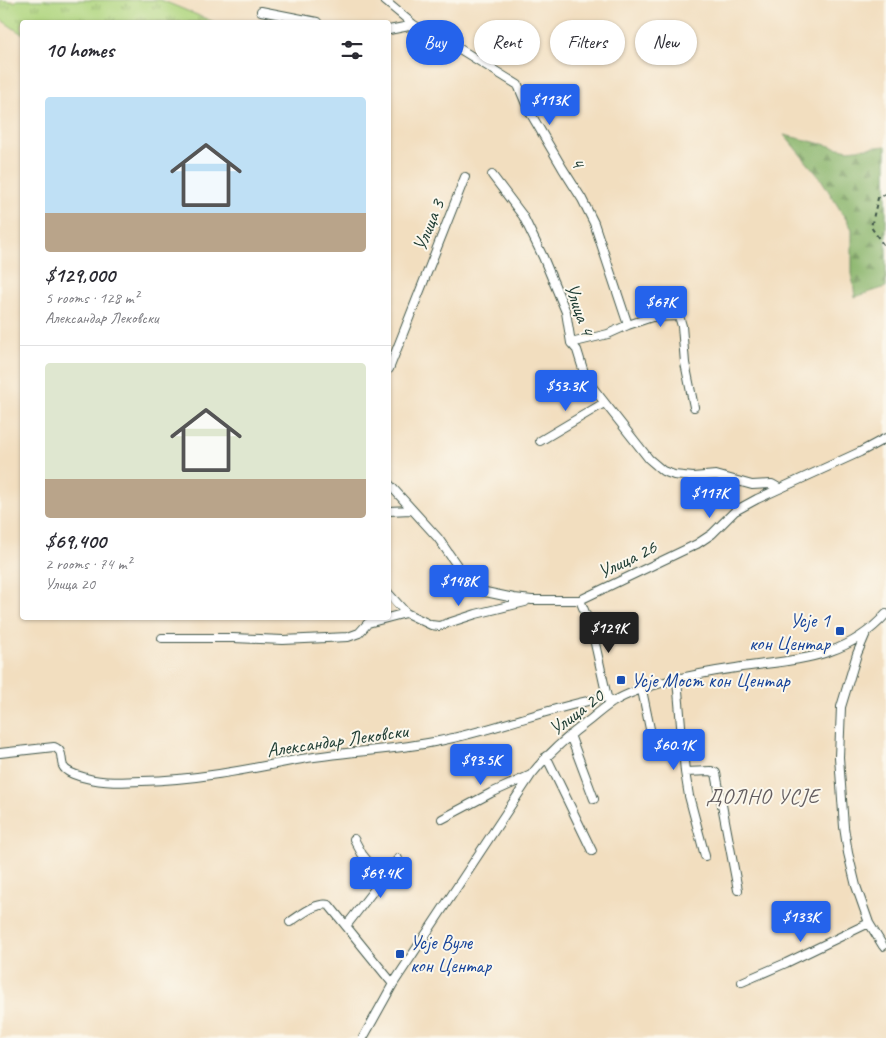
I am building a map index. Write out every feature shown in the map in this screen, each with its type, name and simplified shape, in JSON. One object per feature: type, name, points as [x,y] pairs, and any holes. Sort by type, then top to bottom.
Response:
[{"type":"street","name":"4","points":[[384,0],[409,20]]},
{"type":"street","points":[[261,11],[307,20]]},
{"type":"street","points":[[391,30],[406,26]]},
{"type":"street","name":"4","points":[[464,52],[518,85],[528,109],[582,199],[594,223],[628,325]]},
{"type":"street","name":"Улица 4","points":[[492,175],[523,216],[543,257],[566,312],[571,342],[577,350],[586,379],[649,458],[663,471],[674,475],[693,477],[716,475],[752,485],[772,484],[779,488]]},
{"type":"street","name":"Улица 3","points":[[391,364],[466,177]]},
{"type":"street","points":[[571,342],[608,334],[652,317],[679,316],[682,326],[685,363],[694,408]]},
{"type":"street","points":[[540,441],[604,403]]},
{"type":"street","name":"Улица 26","points":[[532,600],[580,600],[697,544],[712,534],[735,511],[779,488],[806,478],[886,438]]},
{"type":"street","points":[[391,486],[438,538],[472,587],[476,590],[532,600]]},
{"type":"street","points":[[391,512],[411,510]]},
{"type":"street","points":[[391,596],[406,613],[430,625],[439,626],[476,614],[532,600]]},
{"type":"street","points":[[580,600],[588,617],[610,699]]},
{"type":"street","points":[[391,617],[406,613]]},
{"type":"street","name":"Улица 20","points":[[363,1038],[394,984],[531,775],[546,756],[610,699],[677,679],[738,667],[791,662],[822,655],[866,633],[886,614]]},
{"type":"street","points":[[162,638],[283,640],[348,637],[359,632],[368,623],[379,620]]},
{"type":"street","points":[[866,633],[857,654],[841,707],[839,756],[844,827],[848,853],[856,886],[869,923],[883,946]]},
{"type":"street","points":[[677,679],[685,772],[689,796],[705,856]]},
{"type":"street","points":[[642,690],[650,730]]},
{"type":"street","name":"Александар Лековски","points":[[0,753],[54,747],[59,749],[62,754],[63,766],[66,770],[74,773],[102,782],[159,781],[210,776],[341,753],[437,742],[582,701],[610,699]]},
{"type":"street","points":[[570,735],[594,799]]},
{"type":"street","points":[[546,756],[592,851]]},
{"type":"street","points":[[685,772],[716,773],[738,890]]},
{"type":"street","points":[[442,819],[492,792],[531,775]]},
{"type":"street","points":[[354,839],[362,854],[382,879]]},
{"type":"street","points":[[346,926],[398,859]]},
{"type":"street","points":[[290,922],[316,906],[329,905],[394,984]]},
{"type":"street","points":[[742,982],[869,923]]},
{"type":"path","points":[[886,194],[878,198],[870,227],[884,246],[886,246]]},
{"type":"green space","points":[[0,0],[15,2],[17,0],[161,0],[209,20],[20,20],[20,33],[0,19]]},
{"type":"green space","points":[[784,135],[848,150],[886,146],[886,287],[855,297],[852,275],[852,229],[821,179]]},
{"type":"place","name":"Усје 1 кон Центар","points":[[840,631]]},
{"type":"place","name":"Усје Мост кон Центар","points":[[621,680]]},
{"type":"place","name":"Усје Вуле кон Центар","points":[[400,954]]},
{"type":"district","name":"ДОЛНО УСЈЕ","points":[[763,796]]}]
